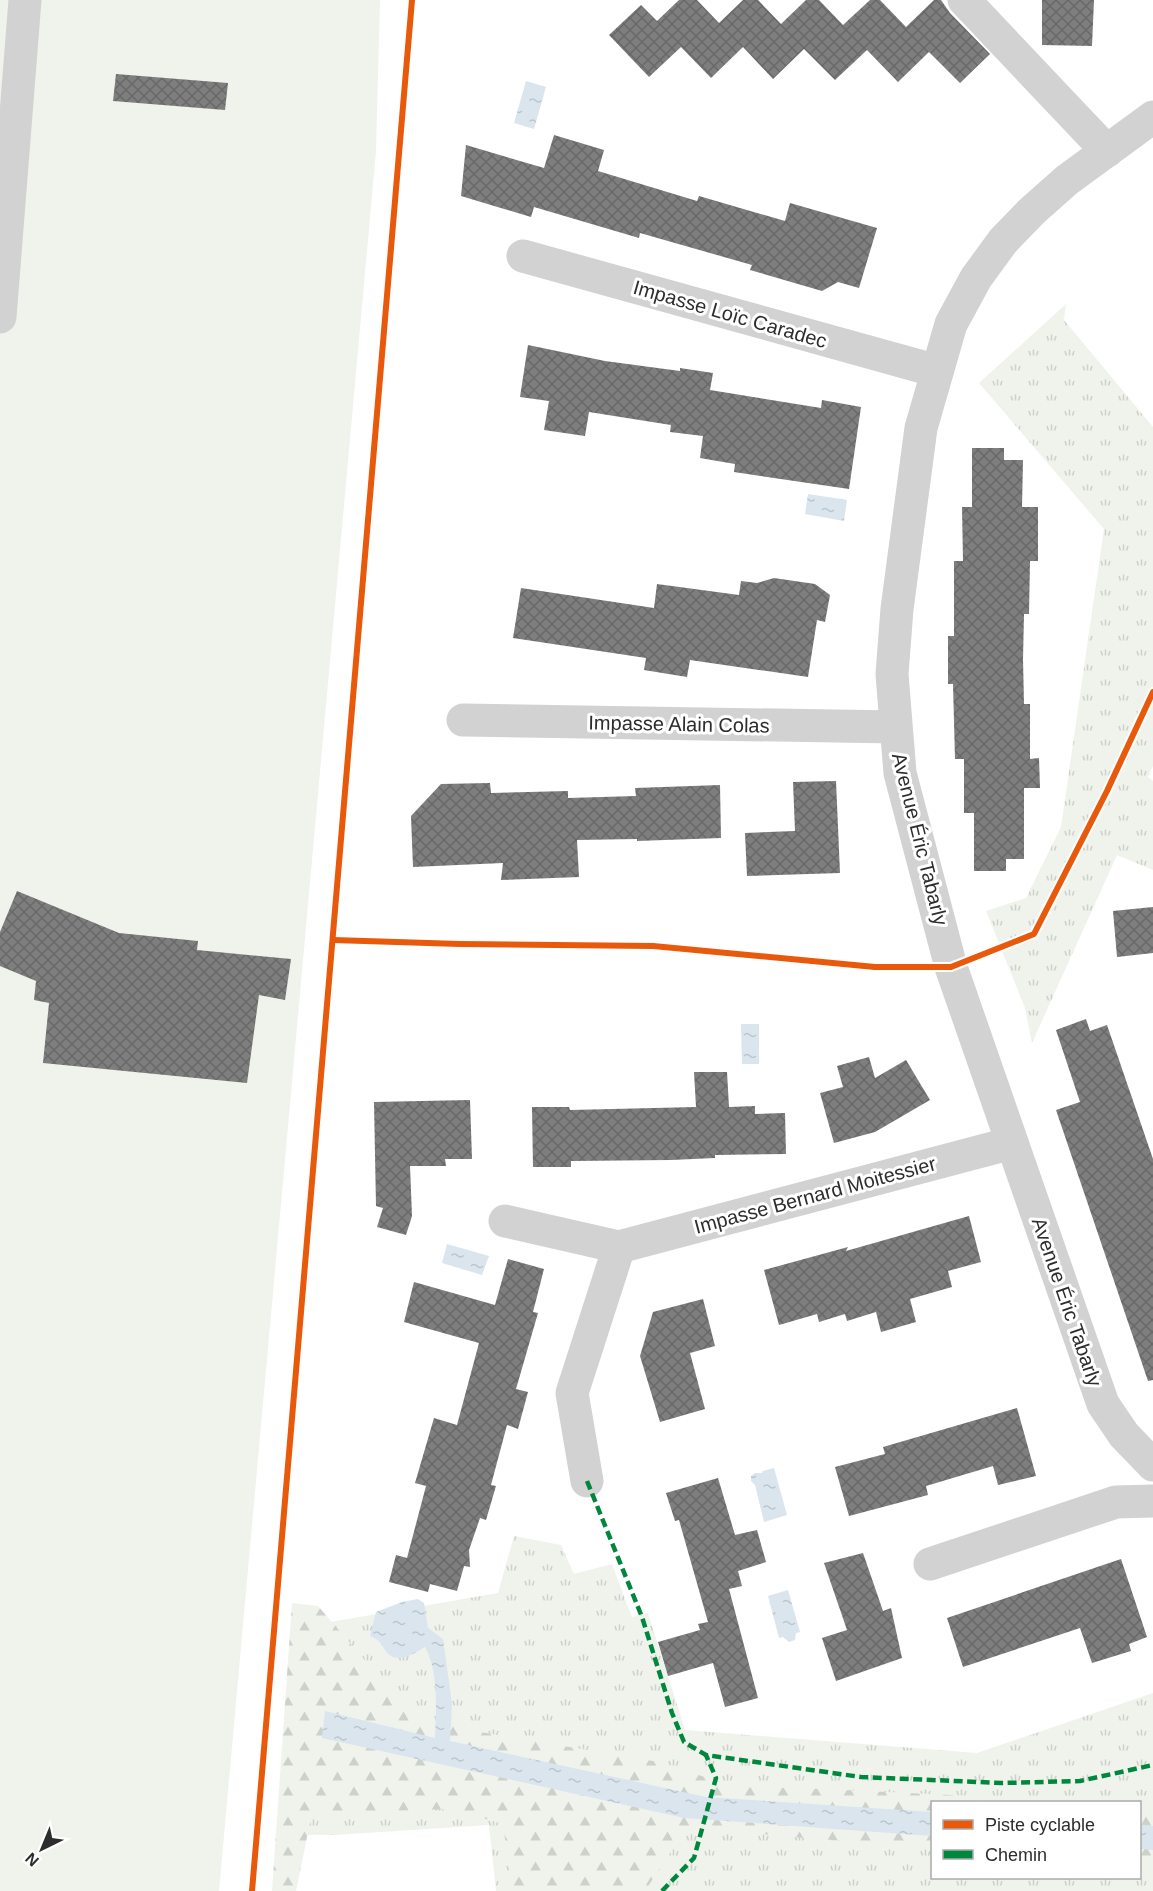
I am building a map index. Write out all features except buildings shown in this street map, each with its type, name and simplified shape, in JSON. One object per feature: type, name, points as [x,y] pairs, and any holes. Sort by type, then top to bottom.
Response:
[{"type":"street","points":[[0,317],[25,0]]},
{"type":"street","points":[[964,0],[1107,152]]},
{"type":"street","name":"Avenue Éric Tabarly","points":[[1153,117],[1067,180],[1032,210],[1004,241],[976,278],[951,324],[921,428],[897,609],[892,674],[900,773],[951,967],[1103,1404],[1124,1436],[1153,1465]]},
{"type":"street","name":"Impasse Loïc Caradec","points":[[523,256],[937,371]]},
{"type":"street","name":"Impasse Alain Colas","points":[[464,720],[895,727]]},
{"type":"street","name":"Impasse Bernard Moitessier","points":[[505,1221],[620,1246],[1012,1143]]},
{"type":"street","points":[[586,1481],[572,1393],[620,1246]]},
{"type":"street","points":[[930,1564],[1116,1502],[1153,1502]]},
{"type":"green space","points":[[0,0],[380,0],[376,151],[219,1891],[0,1891]]},
{"type":"green space","points":[[1066,304],[1064,320],[1153,427],[1153,766],[1148,777],[1153,781],[1153,870],[1117,855],[1032,1043],[1025,1008],[986,911],[1026,898],[1061,827],[1104,529],[979,383]]},
{"type":"green space","points":[[514,1536],[561,1545],[574,1574],[612,1564],[632,1617],[648,1613],[685,1730],[977,1753],[1153,1693],[1153,1891],[496,1891],[489,1825],[303,1835],[296,1628],[498,1593]]},
{"type":"green space","points":[[292,1603],[318,1606],[414,1717],[480,1732],[659,1762],[735,1787],[1076,1801],[931,1801],[931,1847],[791,1837],[684,1826],[672,1850],[645,1891],[512,1891],[503,1824],[453,1809],[312,1813],[296,1891],[272,1891]]},
{"type":"green space","points":[[1141,1805],[1153,1808],[1153,1861],[1141,1860]]},
{"type":"water","points":[[526,81],[546,87],[534,129],[514,123]]},
{"type":"water","points":[[808,494],[847,500],[844,521],[805,514]]},
{"type":"water","points":[[741,1024],[759,1024],[759,1064],[742,1064]]},
{"type":"water","points":[[447,1244],[489,1256],[482,1275],[442,1263]]},
{"type":"water","points":[[774,1468],[787,1515],[764,1522],[751,1476]]},
{"type":"water","points":[[788,1590],[800,1632],[796,1633],[795,1640],[789,1642],[783,1637],[779,1638],[768,1596]]},
{"type":"water","points":[[418,1599],[424,1603],[428,1628],[443,1639],[452,1704],[450,1741],[706,1797],[931,1812],[931,1836],[684,1818],[322,1738],[325,1711],[435,1738],[435,1679],[425,1647],[405,1657],[394,1657],[370,1636],[376,1612],[402,1602]]},
{"type":"water","points":[[1141,1825],[1153,1826],[1153,1850],[1141,1849]]},
{"type":"marked path","points":[[587,1481],[642,1617],[672,1713],[684,1742],[706,1755],[861,1777],[1002,1783],[1080,1781],[1153,1765]]},
{"type":"marked path","points":[[662,1891],[694,1858],[716,1778],[706,1755]]},
{"type":"cycle path","points":[[252,1891],[412,0]]},
{"type":"cycle path","points":[[333,940],[653,946],[875,967],[951,967],[1034,934],[1107,791],[1153,692]]}]
